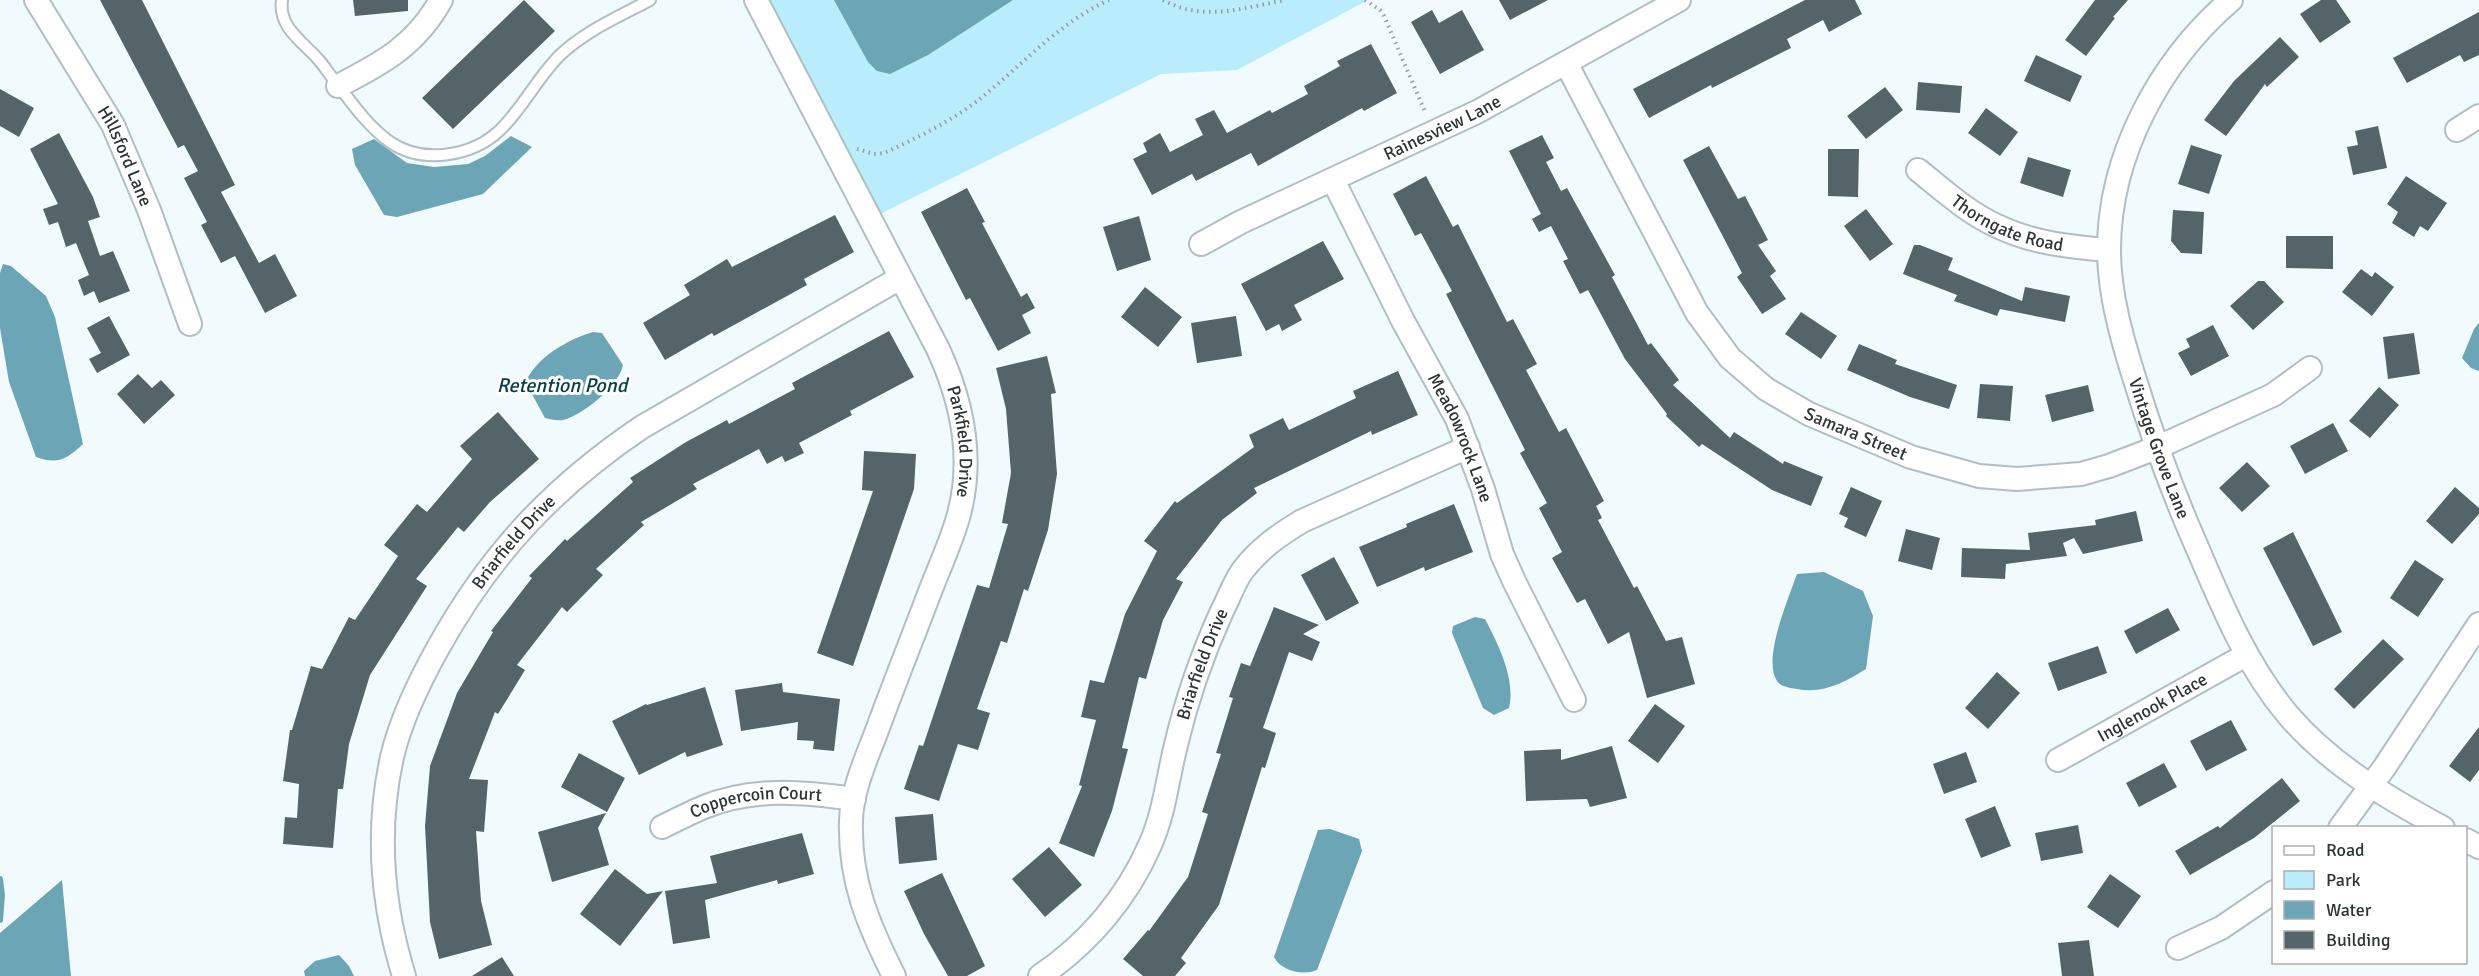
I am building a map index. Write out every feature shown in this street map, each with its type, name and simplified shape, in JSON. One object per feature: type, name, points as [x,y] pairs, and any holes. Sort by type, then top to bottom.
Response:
[{"type":"street","name":"Hillsford Lane","points":[[36,0],[113,125],[141,190],[190,324]]},
{"type":"street","points":[[338,86],[380,65],[410,42],[423,28],[441,0]]},
{"type":"street","name":"Parkfield Drive","points":[[756,0],[951,376],[963,426],[966,471],[957,521],[861,772],[851,819],[855,879],[869,926],[894,976]]},
{"type":"street","name":"Rainesview Lane","points":[[1201,244],[1241,222],[1444,129],[1679,0]]},
{"type":"street","name":"Vintage Grove Lane","points":[[2231,0],[2199,30],[2161,80],[2147,106],[2124,162],[2117,190],[2109,250],[2114,296],[2123,342],[2156,448],[2225,613],[2260,678],[2290,717],[2333,759],[2371,787],[2439,826]]},
{"type":"street","name":"Samara Street","points":[[1566,63],[1697,313],[1730,358],[1766,389],[1809,414],[1892,449],[1947,468],[1979,476],[2017,479],[2081,474],[2156,448],[2273,395],[2310,368]]},
{"type":"street","points":[[2457,130],[2479,116]]},
{"type":"street","name":"Thorngate Road","points":[[1918,170],[1956,200],[1996,226],[2034,240],[2109,250]]},
{"type":"street","name":"Meadowrock Lane","points":[[1333,180],[1403,321],[1457,419],[1483,489],[1502,554],[1574,700]]},
{"type":"street","name":"Briarfield Drive","points":[[404,976],[390,922],[382,856],[382,822],[393,755],[423,674],[450,625],[487,571],[506,545],[560,490],[610,449],[668,412],[900,278]]},
{"type":"street","name":"Briarfield Drive","points":[[1040,976],[1071,954],[1107,916],[1122,896],[1150,847],[1165,803],[1174,752],[1193,683],[1228,598],[1241,573],[1252,559],[1282,533],[1302,521],[1468,447]]},
{"type":"street","points":[[2342,826],[2371,787],[2479,624]]},
{"type":"street","name":"Inglenook Place","points":[[2058,760],[2246,655]]},
{"type":"street","name":"Coppercoin Court","points":[[662,826],[704,807],[759,793],[814,794],[854,800]]},
{"type":"street","points":[[2178,948],[2221,928],[2272,893]]},
{"type":"lane","points":[[282,0],[280,10],[292,34],[318,60],[374,128],[392,143],[412,151],[432,155],[455,154],[471,150],[500,131],[538,80],[562,54],[583,37],[650,0]]},
{"type":"path","points":[[884,153],[940,125],[980,99],[1075,20],[1109,0]]},
{"type":"path","points":[[1163,0],[1192,10],[1217,13],[1285,0]]},
{"type":"path","points":[[1365,0],[1380,10],[1384,16],[1426,115]]},
{"type":"green space","points":[[770,0],[1368,0],[1237,70],[1161,74],[880,214]]},
{"type":"water","points":[[834,0],[1013,0],[928,55],[890,74],[877,71],[868,62]]},
{"type":"water","points":[[511,136],[532,147],[483,194],[397,217],[384,215],[355,165],[352,149],[374,139],[407,163],[434,167],[468,164],[485,156]]},
{"type":"water","points":[[3,264],[11,266],[46,296],[55,317],[83,444],[62,459],[50,460],[36,457],[9,382],[0,328],[0,273]]},
{"type":"water","points":[[2479,323],[2479,371],[2471,368],[2462,358],[2474,329]]},
{"type":"water","name":"Retention Pond","points":[[593,332],[602,333],[623,365],[620,373],[609,389],[576,415],[563,420],[545,418],[528,387],[527,379],[539,363],[556,349]]},
{"type":"water","points":[[1824,572],[1863,591],[1873,616],[1866,669],[1825,688],[1807,690],[1786,687],[1777,681],[1773,671],[1775,644],[1783,612],[1797,574]]},
{"type":"water","points":[[1475,617],[1485,619],[1500,650],[1508,674],[1511,697],[1509,708],[1494,715],[1483,708],[1452,633],[1453,626]]},
{"type":"water","points":[[1330,829],[1359,839],[1362,851],[1317,970],[1293,971],[1282,966],[1274,957],[1318,830]]},
{"type":"water","points":[[62,880],[71,976],[0,976],[0,933]]},
{"type":"water","points":[[339,955],[354,976],[305,976],[304,971],[315,961]]},
{"type":"building","points":[[100,0],[142,0],[235,185],[221,192],[259,263],[275,254],[297,296],[265,313],[235,256],[221,263],[201,225],[207,222],[184,178],[198,171],[184,145],[178,148]]},
{"type":"building","points":[[353,0],[408,0],[408,11],[355,16]]},
{"type":"building","points":[[524,0],[555,31],[453,129],[422,98]]},
{"type":"building","points":[[1499,0],[1548,0],[1510,20]]},
{"type":"building","points":[[1805,0],[1855,0],[1862,14],[1829,32],[1823,20],[1787,39],[1791,48],[1712,88],[1711,85],[1649,118],[1633,89]]},
{"type":"building","points":[[2095,0],[2128,0],[2113,17],[2115,18],[2086,56],[2065,40]]},
{"type":"building","points":[[2321,0],[2336,0],[2351,22],[2320,43],[2300,14]]},
{"type":"building","points":[[1432,10],[1439,23],[1462,10],[1484,50],[1440,74],[1411,22]]},
{"type":"building","points":[[2479,12],[2479,55],[2464,62],[2460,55],[2407,83],[2393,58]]},
{"type":"building","points":[[2280,37],[2299,57],[2267,87],[2265,84],[2226,136],[2204,120],[2234,81]]},
{"type":"building","points":[[1371,44],[1397,93],[1364,111],[1362,108],[1258,166],[1251,153],[1196,181],[1192,174],[1152,195],[1133,159],[1147,152],[1143,143],[1160,133],[1170,152],[1203,135],[1195,119],[1214,110],[1227,133],[1270,110],[1272,113],[1308,94],[1304,86],[1340,66],[1337,61]]},
{"type":"building","points":[[2036,55],[2082,76],[2070,102],[2024,81]]},
{"type":"building","points":[[1918,82],[1962,86],[1960,113],[1916,110]]},
{"type":"building","points":[[1885,87],[1903,110],[1866,139],[1847,116]]},
{"type":"building","points":[[0,89],[34,108],[19,137],[0,126]]},
{"type":"building","points":[[1986,108],[2018,132],[2000,156],[1968,133]]},
{"type":"building","points":[[2378,126],[2387,168],[2353,175],[2347,147],[2358,145],[2355,131]]},
{"type":"building","points":[[59,133],[93,197],[100,217],[88,221],[100,256],[113,251],[130,291],[99,303],[94,291],[84,296],[78,280],[89,275],[76,243],[66,247],[58,222],[49,225],[43,209],[58,204],[30,149]]},
{"type":"building","points":[[1542,135],[1554,158],[1546,162],[1561,191],[1567,188],[1615,275],[1612,277],[1648,345],[1651,343],[1679,380],[1673,385],[1730,438],[1734,432],[1783,464],[1784,461],[1823,477],[1811,506],[1772,490],[1702,444],[1699,447],[1666,416],[1667,414],[1625,359],[1588,290],[1580,294],[1563,261],[1568,259],[1551,226],[1539,232],[1532,219],[1541,214],[1509,151]]},
{"type":"building","points":[[2191,145],[2222,155],[2209,194],[2178,184]]},
{"type":"building","points":[[1709,146],[1738,199],[1745,196],[1768,240],[1758,245],[1776,271],[1770,276],[1786,299],[1762,314],[1737,277],[1742,273],[1683,160]]},
{"type":"building","points":[[1828,149],[1859,149],[1858,197],[1828,196]]},
{"type":"building","points":[[2028,157],[2071,170],[2063,197],[2020,183]]},
{"type":"building","points":[[1426,176],[1453,227],[1458,224],[1507,322],[1513,319],[1537,364],[1526,370],[1559,432],[1566,428],[1604,501],[1596,506],[1602,518],[1598,520],[1634,588],[1637,586],[1666,641],[1682,637],[1695,684],[1647,698],[1629,632],[1608,644],[1585,599],[1577,603],[1552,558],[1562,552],[1539,508],[1547,503],[1520,453],[1525,450],[1446,294],[1452,291],[1421,233],[1415,236],[1393,194]]},
{"type":"building","points":[[2406,176],[2447,203],[2428,231],[2420,226],[2414,237],[2392,223],[2398,212],[2387,204]]},
{"type":"building","points":[[967,188],[985,222],[982,223],[1021,297],[1027,293],[1035,308],[1022,315],[1031,333],[998,351],[970,298],[966,300],[921,212]]},
{"type":"building","points":[[1866,209],[1893,244],[1870,261],[1844,226]]},
{"type":"building","points":[[2173,210],[2204,212],[2202,254],[2181,253],[2171,241]]},
{"type":"building","points":[[835,215],[854,252],[804,279],[807,285],[714,336],[712,333],[665,360],[643,323],[690,295],[684,285],[727,259],[732,267]]},
{"type":"building","points":[[1139,216],[1151,260],[1117,271],[1103,227]]},
{"type":"building","points":[[2286,236],[2333,236],[2333,269],[2286,268]]},
{"type":"building","points":[[1323,241],[1344,279],[1294,305],[1302,320],[1282,331],[1279,324],[1266,331],[1241,284]]},
{"type":"building","points":[[1914,245],[1920,245],[1953,258],[1948,270],[2022,301],[2025,287],[2070,296],[2065,322],[2000,309],[1997,316],[1954,301],[1957,295],[1903,274]]},
{"type":"building","points":[[2361,269],[2372,277],[2375,272],[2394,287],[2372,316],[2342,292]]},
{"type":"building","points":[[2258,281],[2264,281],[2284,302],[2253,330],[2230,306]]},
{"type":"building","points":[[1145,287],[1182,317],[1158,347],[1121,317]]},
{"type":"building","points":[[1801,312],[1837,336],[1821,359],[1785,334]]},
{"type":"building","points":[[109,316],[130,355],[97,373],[89,359],[101,353],[87,328]]},
{"type":"building","points":[[1236,316],[1242,356],[1197,363],[1191,323]]},
{"type":"building","points":[[2213,325],[2229,356],[2191,376],[2178,353],[2190,347],[2186,339]]},
{"type":"building","points":[[889,331],[914,377],[850,411],[852,415],[799,443],[804,453],[785,462],[782,456],[767,464],[759,449],[693,484],[697,489],[641,522],[644,525],[596,569],[603,575],[567,612],[562,607],[517,665],[525,670],[498,714],[495,712],[469,779],[488,780],[484,832],[476,831],[481,901],[492,945],[439,959],[430,922],[425,826],[430,766],[457,693],[493,632],[491,631],[532,578],[529,576],[565,539],[567,541],[633,482],[630,478],[686,442],[727,420],[729,424],[795,389],[792,383]]},
{"type":"building","points":[[2414,333],[2420,374],[2388,379],[2383,337]]},
{"type":"building","points":[[1859,344],[1897,360],[1895,364],[1957,385],[1949,409],[1910,397],[1847,370]]},
{"type":"building","points":[[1047,356],[1056,393],[1051,394],[1057,474],[1048,530],[1028,591],[1024,589],[1007,643],[1001,641],[977,709],[990,713],[978,750],[958,744],[939,801],[904,789],[919,745],[923,746],[977,585],[989,588],[1008,524],[1002,523],[1011,473],[1006,409],[996,368]]},
{"type":"building","points":[[1398,371],[1418,415],[1372,435],[1371,431],[1254,488],[1257,493],[1222,520],[1176,579],[1183,582],[1163,620],[1146,679],[1139,677],[1122,748],[1128,749],[1112,811],[1094,857],[1059,843],[1082,786],[1079,785],[1096,720],[1081,717],[1090,680],[1104,683],[1125,614],[1157,551],[1144,541],[1175,501],[1177,503],[1254,447],[1249,435],[1283,418],[1289,430],[1356,398],[1353,391]]},
{"type":"building","points":[[138,374],[152,388],[161,380],[175,395],[144,424],[117,394]]},
{"type":"building","points":[[1980,384],[2013,386],[2010,421],[1977,418]]},
{"type":"building","points":[[2088,385],[2094,411],[2052,422],[2045,395]]},
{"type":"building","points":[[2379,387],[2399,405],[2370,438],[2349,421]]},
{"type":"building","points":[[498,412],[539,459],[490,502],[464,532],[458,527],[416,579],[427,586],[370,675],[349,744],[343,789],[338,789],[333,848],[283,844],[285,817],[297,818],[299,784],[283,781],[290,730],[292,730],[311,666],[322,669],[349,617],[355,620],[398,556],[384,545],[417,504],[427,512],[472,459],[460,446]]},
{"type":"building","points":[[2333,423],[2348,451],[2305,474],[2290,446]]},
{"type":"building","points":[[864,451],[916,454],[914,489],[853,666],[817,653],[873,491],[862,490]]},
{"type":"building","points":[[2247,462],[2270,486],[2242,512],[2219,488]]},
{"type":"building","points":[[1851,487],[1882,501],[1866,537],[1844,527],[1848,518],[1839,514]]},
{"type":"building","points":[[2455,487],[2479,508],[2479,514],[2452,544],[2426,521]]},
{"type":"building","points":[[1454,504],[1473,552],[1425,571],[1424,567],[1377,587],[1359,547]]},
{"type":"building","points":[[2136,511],[2143,541],[2083,554],[2074,538],[2063,543],[2067,556],[2006,564],[2005,579],[1961,577],[1962,548],[2030,550],[2028,533],[2096,525],[2095,520]]},
{"type":"building","points":[[1906,529],[1940,538],[1932,570],[1898,561]]},
{"type":"building","points":[[2293,532],[2342,632],[2313,646],[2263,548]]},
{"type":"building","points":[[1334,557],[1359,603],[1326,621],[1301,575]]},
{"type":"building","points":[[2415,560],[2444,579],[2418,617],[2390,598]]},
{"type":"building","points":[[1274,607],[1319,625],[1303,634],[1320,642],[1312,661],[1289,652],[1263,728],[1276,733],[1265,768],[1262,767],[1219,905],[1181,958],[1186,963],[1175,976],[1143,976],[1123,959],[1149,931],[1188,877],[1208,814],[1202,812],[1221,754],[1216,753],[1233,698],[1229,697],[1241,663],[1250,666]]},
{"type":"building","points":[[2168,608],[2180,630],[2136,654],[2124,631]]},
{"type":"building","points":[[2383,639],[2404,659],[2354,709],[2334,689]]},
{"type":"building","points":[[2098,646],[2107,673],[2058,691],[2048,663]]},
{"type":"building","points":[[1997,672],[2020,693],[1988,729],[1965,708]]},
{"type":"building","points":[[782,683],[783,692],[840,699],[834,751],[813,749],[814,741],[797,740],[798,722],[741,731],[735,690]]},
{"type":"building","points":[[705,687],[723,745],[687,757],[685,752],[639,775],[612,721],[646,704]]},
{"type":"building","points":[[1655,704],[1685,726],[1658,763],[1628,741]]},
{"type":"building","points":[[2231,720],[2247,750],[2206,771],[2190,741]]},
{"type":"building","points":[[2479,727],[2479,770],[2470,782],[2449,766]]},
{"type":"building","points":[[1612,746],[1627,798],[1590,807],[1587,799],[1526,801],[1524,751],[1561,749],[1561,760]]},
{"type":"building","points":[[1966,752],[1977,782],[1944,794],[1933,764]]},
{"type":"building","points":[[579,753],[625,778],[607,812],[561,787]]},
{"type":"building","points":[[2164,763],[2177,787],[2139,807],[2126,783]]},
{"type":"building","points":[[2282,778],[2300,801],[2254,838],[2190,875],[2175,851],[2218,826],[2220,828]]},
{"type":"building","points":[[1995,806],[2011,846],[1981,858],[1965,819]]},
{"type":"building","points":[[606,813],[598,828],[609,865],[552,882],[538,832]]},
{"type":"building","points":[[933,814],[937,860],[899,864],[895,817]]},
{"type":"building","points":[[2078,825],[2083,853],[2041,861],[2035,833]]},
{"type":"building","points":[[802,833],[814,874],[778,884],[777,880],[705,900],[710,938],[673,944],[665,891],[717,883],[710,856]]},
{"type":"building","points":[[1049,847],[1082,885],[1045,917],[1012,879]]},
{"type":"building","points":[[615,869],[647,894],[663,891],[620,946],[580,914]]},
{"type":"building","points":[[942,873],[985,966],[967,976],[948,976],[924,934],[904,891]]},
{"type":"building","points":[[2110,874],[2141,896],[2118,928],[2087,907]]},
{"type":"building","points":[[2089,940],[2094,976],[2062,976],[2058,943]]},
{"type":"building","points":[[502,957],[514,976],[472,976]]},
{"type":"waterway","points":[[0,879],[2,895],[0,920]]}]
